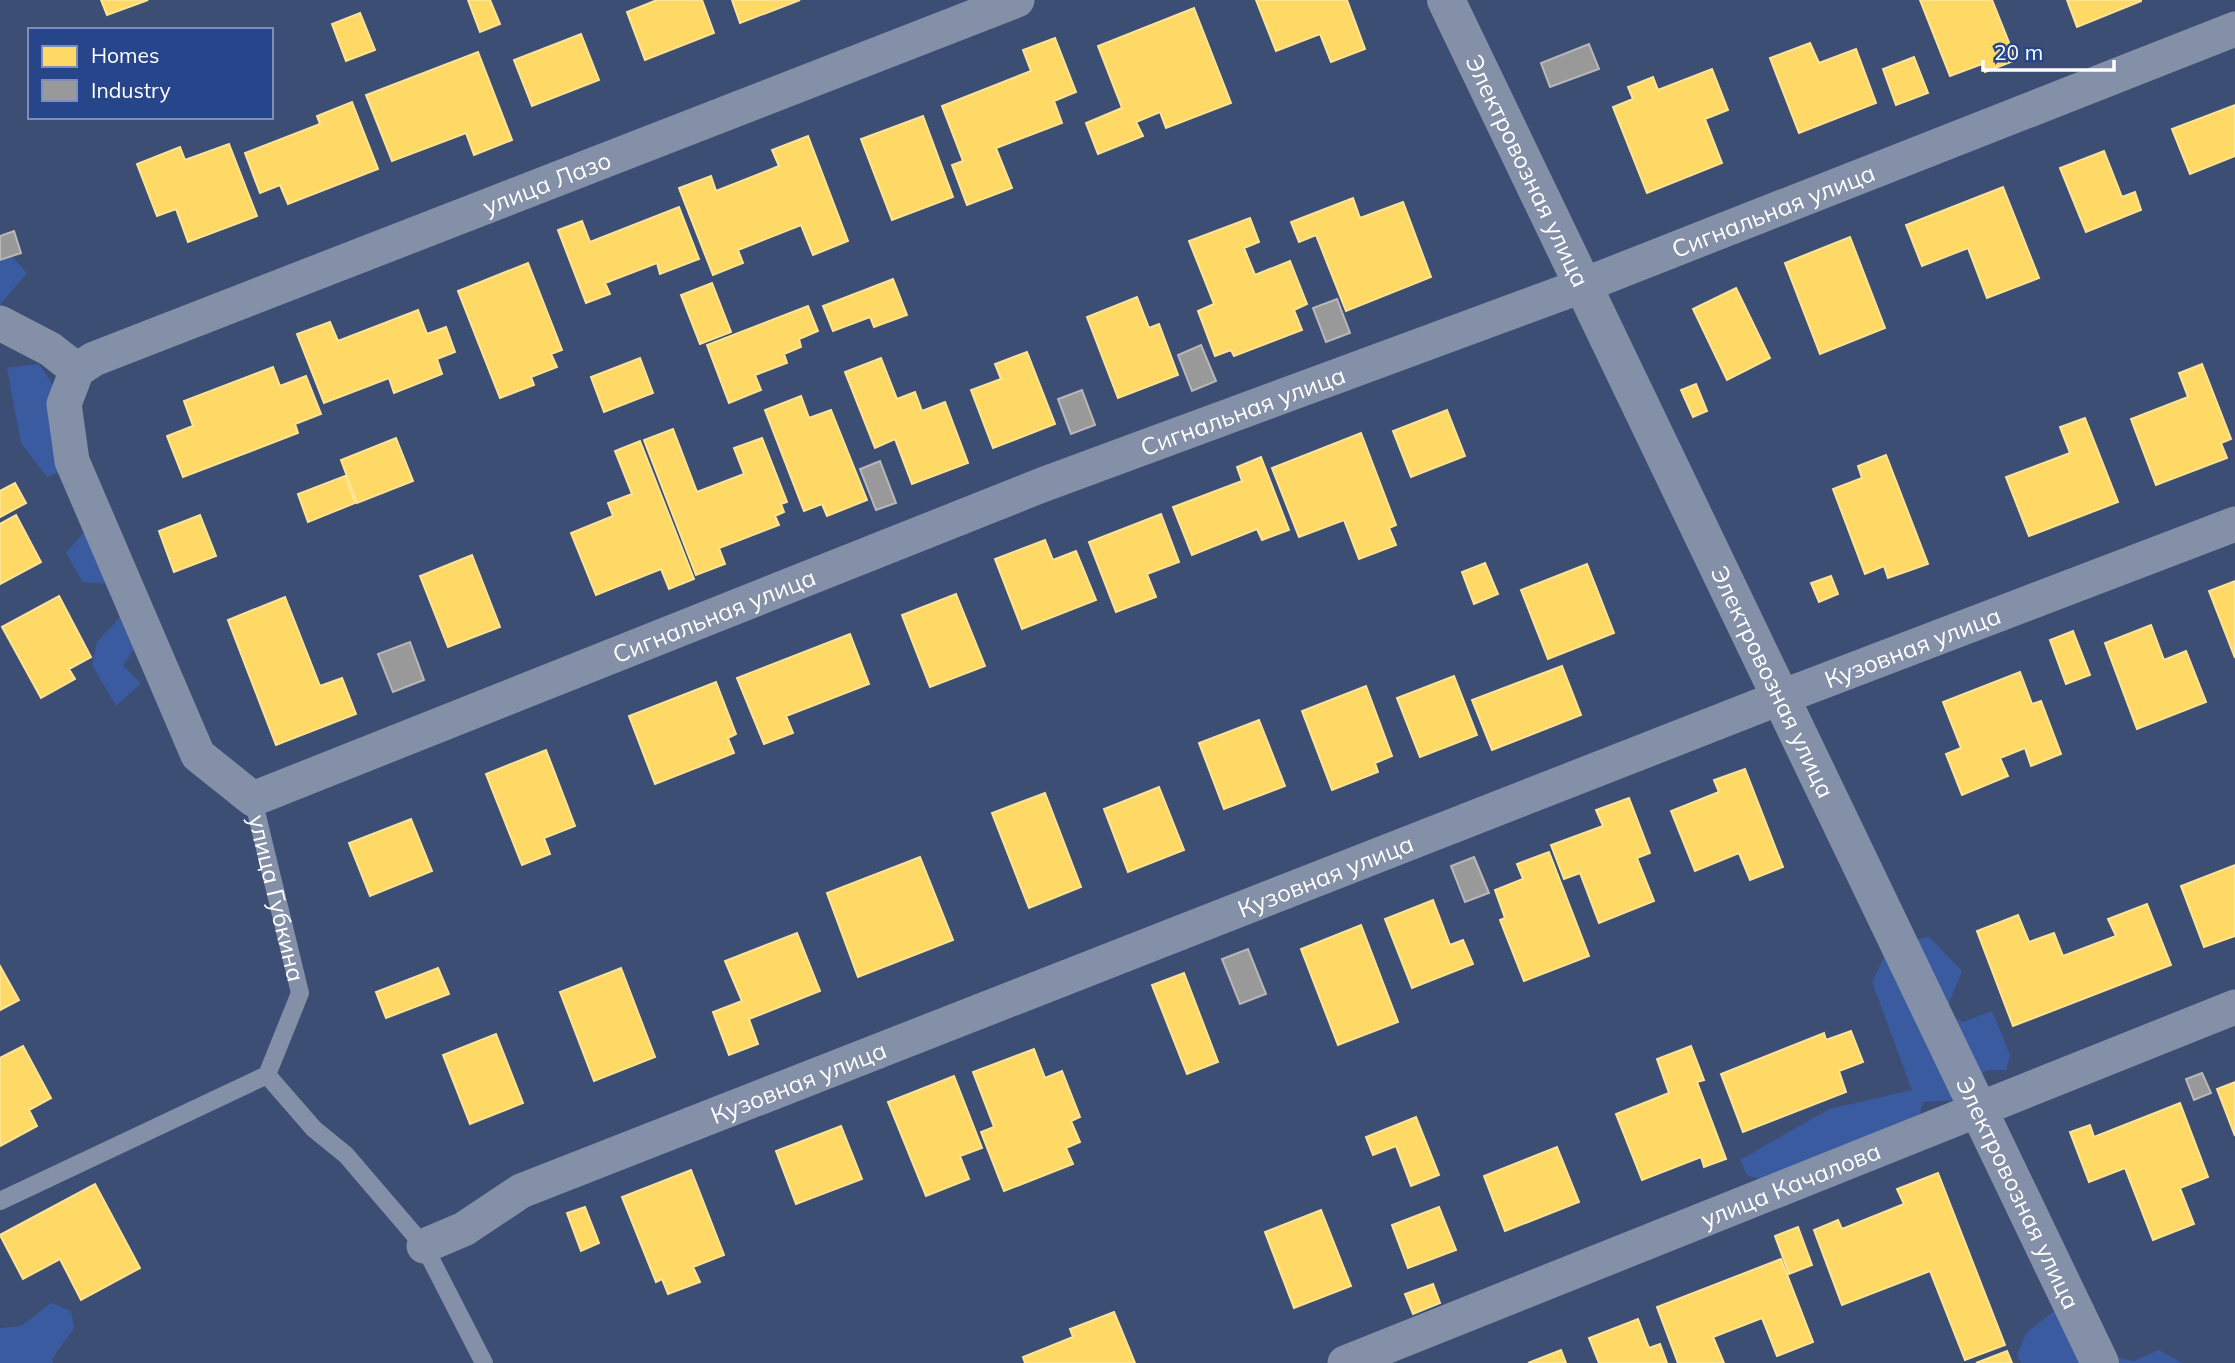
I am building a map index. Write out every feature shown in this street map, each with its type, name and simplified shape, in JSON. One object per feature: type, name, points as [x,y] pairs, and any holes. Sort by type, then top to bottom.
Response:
[{"type":"street","name":"улица Лазо","points":[[77,370],[94,359],[1017,0]]},
{"type":"street","name":"Электровозная улица","points":[[1446,0],[2100,1363]]},
{"type":"street","name":"Сигнальная улица","points":[[253,799],[1042,485],[1584,285],[2235,29]]},
{"type":"street","points":[[0,323],[50,349],[77,370]]},
{"type":"street","name":"улица Губкина","points":[[77,370],[64,404],[72,461],[198,755],[253,799]]},
{"type":"street","name":"Кузовная улица","points":[[424,1246],[464,1229],[521,1191],[1782,697],[2235,524]]},
{"type":"street","name":"улица Качалова","points":[[1345,1363],[2235,1007]]},
{"type":"lane","name":"улица Губкина","points":[[253,799],[300,993],[267,1075]]},
{"type":"lane","points":[[0,1201],[267,1075],[314,1129],[346,1155],[424,1246],[484,1363]]},
{"type":"shaded area","points":[[0,247],[27,273],[0,305]]},
{"type":"shaded area","points":[[39,364],[57,391],[68,469],[47,477],[21,443],[7,368]]},
{"type":"shaded area","points":[[114,530],[109,584],[83,582],[66,553],[83,533]]},
{"type":"shaded area","points":[[120,617],[156,645],[133,650],[123,666],[141,683],[116,706],[92,665],[97,642]]},
{"type":"shaded area","points":[[1929,937],[1962,971],[1945,1013],[1963,1022],[1992,1011],[2010,1055],[2006,1070],[1986,1070],[1956,1100],[1923,1102],[1913,1142],[1902,1144],[1896,1123],[1811,1171],[1763,1180],[1747,1175],[1740,1160],[1829,1109],[1912,1090],[1872,982],[1891,944]]},
{"type":"shaded area","points":[[51,1303],[71,1311],[74,1328],[52,1359],[53,1363],[0,1363],[0,1328],[21,1326]]},
{"type":"shaded area","points":[[2092,1306],[2103,1324],[2082,1352],[2134,1361],[2159,1350],[2182,1363],[2021,1363],[2017,1355],[2026,1333],[2057,1309]]},
{"type":"building: Homes","points":[[101,0],[148,0],[107,15]]},
{"type":"building: Homes","points":[[468,0],[490,0],[500,24],[480,32]]},
{"type":"building: Homes","points":[[657,0],[702,0],[714,33],[645,60],[627,12]]},
{"type":"building: Homes","points":[[732,0],[800,0],[740,23]]},
{"type":"building: Homes","points":[[1256,0],[1347,0],[1365,49],[1331,62],[1320,34],[1276,51]]},
{"type":"building: Homes","points":[[1920,0],[1992,0],[2016,60],[1985,72],[1982,64],[1950,76]]},
{"type":"building: Homes","points":[[2067,0],[2141,0],[2141,1],[2077,27]]},
{"type":"building: Homes","points":[[1194,8],[1231,103],[1166,128],[1160,112],[1136,122],[1143,136],[1098,154],[1086,123],[1122,108],[1098,46]]},
{"type":"building: Homes","points":[[360,13],[375,50],[346,61],[332,24]]},
{"type":"building: Homes","points":[[581,34],[599,80],[532,106],[514,60]]},
{"type":"building: Homes","points":[[1055,38],[1076,92],[1054,101],[1062,123],[996,148],[1012,188],[967,205],[952,165],[963,161],[942,106],[1031,71],[1023,50]]},
{"type":"building: Homes","points":[[1810,43],[1819,63],[1856,49],[1876,103],[1799,133],[1770,58]]},
{"type":"building: Homes","points":[[478,52],[512,140],[474,155],[466,133],[392,161],[366,95]]},
{"type":"building: Homes","points":[[1914,57],[1928,93],[1896,105],[1883,69]]},
{"type":"building: Homes","points":[[1712,69],[1728,110],[1705,119],[1722,163],[1647,193],[1613,107],[1633,99],[1628,87],[1653,77],[1658,90]]},
{"type":"building: Homes","points":[[352,102],[378,169],[288,204],[280,185],[260,193],[245,153],[320,124],[317,116]]},
{"type":"building: Homes","points":[[2235,105],[2235,156],[2190,174],[2172,129]]},
{"type":"building: Homes","points":[[923,116],[953,197],[892,220],[861,139]]},
{"type":"building: Homes","points":[[808,136],[848,241],[813,255],[801,225],[738,250],[743,263],[713,275],[679,188],[711,176],[716,191],[779,166],[772,150]]},
{"type":"building: Homes","points":[[229,144],[257,216],[188,242],[176,209],[157,216],[137,164],[180,147],[185,160]]},
{"type":"building: Homes","points":[[2104,151],[2122,197],[2135,192],[2141,210],[2086,232],[2060,168]]},
{"type":"building: Homes","points":[[2003,187],[2039,278],[1987,298],[1968,248],[1922,266],[1906,225]]},
{"type":"building: Homes","points":[[1353,198],[1360,218],[1403,202],[1431,277],[1346,311],[1316,235],[1299,242],[1291,222]]},
{"type":"building: Homes","points":[[679,207],[699,259],[660,274],[657,263],[605,283],[610,294],[586,303],[558,230],[582,221],[590,242]]},
{"type":"building: Homes","points":[[1250,218],[1259,242],[1244,248],[1255,275],[1290,261],[1307,304],[1294,310],[1302,330],[1234,356],[1231,350],[1215,356],[1198,311],[1214,304],[1189,241]]},
{"type":"building: Homes","points":[[1850,237],[1885,328],[1820,354],[1785,263]]},
{"type":"building: Homes","points":[[528,263],[562,350],[551,354],[557,367],[531,377],[534,385],[500,398],[458,291]]},
{"type":"building: Homes","points":[[893,279],[907,315],[874,327],[870,317],[833,331],[823,306]]},
{"type":"building: Homes","points":[[712,283],[731,332],[700,344],[681,295]]},
{"type":"building: Homes","points":[[1736,288],[1770,358],[1727,380],[1693,309]]},
{"type":"building: Homes","points":[[1137,297],[1149,328],[1159,324],[1178,375],[1118,398],[1087,317]]},
{"type":"building: Homes","points":[[808,306],[818,331],[799,339],[801,347],[784,354],[787,363],[755,375],[761,390],[729,403],[707,345]]},
{"type":"building: Homes","points":[[418,310],[427,334],[446,327],[455,352],[437,359],[442,374],[394,393],[389,378],[324,403],[297,334],[330,322],[338,341]]},
{"type":"building: Homes","points":[[1027,352],[1055,424],[993,448],[971,390],[1001,379],[995,364]]},
{"type":"building: Homes","points":[[640,358],[653,393],[604,412],[591,377]]},
{"type":"building: Homes","points":[[881,358],[897,399],[915,392],[922,411],[945,402],[968,463],[912,484],[895,439],[875,448],[845,372]]},
{"type":"building: Homes","points":[[2202,364],[2231,439],[2221,443],[2227,458],[2156,485],[2131,419],[2188,397],[2179,373]]},
{"type":"building: Homes","points":[[273,367],[280,386],[306,376],[321,414],[295,424],[298,433],[183,477],[167,436],[193,426],[184,401]]},
{"type":"building: Homes","points":[[1696,384],[1707,411],[1693,417],[1681,390]]},
{"type":"building: Homes","points":[[801,396],[809,418],[831,410],[867,500],[827,516],[822,504],[804,511],[765,410]]},
{"type":"building: Homes","points":[[1447,410],[1465,456],[1411,477],[1393,431]]},
{"type":"building: Homes","points":[[2085,418],[2118,502],[2029,536],[2006,477],[2070,453],[2060,427]]},
{"type":"building: Homes","points":[[673,429],[697,492],[744,474],[734,448],[762,438],[787,502],[781,504],[784,512],[775,516],[779,525],[719,548],[725,564],[696,575],[644,440]]},
{"type":"building: Homes","points":[[1361,433],[1396,525],[1389,528],[1396,545],[1359,559],[1344,520],[1299,537],[1272,468]]},
{"type":"building: Homes","points":[[396,438],[413,481],[357,503],[341,460]]},
{"type":"building: Homes","points":[[640,441],[694,579],[669,589],[661,569],[596,595],[571,533],[613,516],[608,503],[632,494],[615,451]]},
{"type":"building: Homes","points":[[1886,455],[1928,564],[1888,578],[1884,566],[1865,574],[1833,489],[1862,478],[1858,466]]},
{"type":"building: Homes","points":[[1261,457],[1289,530],[1262,540],[1257,529],[1192,555],[1173,507],[1242,481],[1237,467]]},
{"type":"building: Homes","points":[[345,476],[355,503],[308,522],[298,494]]},
{"type":"building: Homes","points":[[15,483],[26,503],[0,517],[0,491]]},
{"type":"building: Homes","points":[[1161,514],[1179,562],[1147,574],[1156,597],[1116,612],[1089,542]]},
{"type":"building: Homes","points":[[16,515],[41,562],[0,584],[0,524]]},
{"type":"building: Homes","points":[[200,515],[216,556],[174,572],[159,531]]},
{"type":"building: Homes","points":[[1045,540],[1053,560],[1076,551],[1096,600],[1022,629],[995,559]]},
{"type":"building: Homes","points":[[472,555],[500,627],[448,647],[420,576]]},
{"type":"building: Homes","points":[[1485,563],[1498,594],[1474,604],[1462,572]]},
{"type":"building: Homes","points":[[1587,564],[1614,633],[1548,659],[1521,590]]},
{"type":"building: Homes","points":[[1831,576],[1838,594],[1819,602],[1811,583]]},
{"type":"building: Homes","points":[[2235,581],[2235,658],[2209,591]]},
{"type":"building: Homes","points":[[956,594],[985,666],[930,687],[902,615]]},
{"type":"building: Homes","points":[[59,596],[91,657],[69,669],[75,679],[41,698],[2,627]]},
{"type":"building: Homes","points":[[285,597],[320,686],[342,678],[356,714],[276,745],[228,620]]},
{"type":"building: Homes","points":[[2151,625],[2164,660],[2186,651],[2206,702],[2137,729],[2105,643]]},
{"type":"building: Homes","points":[[2073,631],[2090,675],[2066,684],[2050,640]]},
{"type":"building: Homes","points":[[850,634],[869,684],[786,716],[793,733],[764,744],[737,678]]},
{"type":"building: Homes","points":[[1562,666],[1581,715],[1492,750],[1472,700]]},
{"type":"building: Homes","points":[[2020,672],[2032,704],[2041,701],[2061,754],[2031,766],[2025,748],[2000,758],[2008,776],[1962,795],[1946,754],[1961,748],[1943,702]]},
{"type":"building: Homes","points":[[1454,676],[1477,735],[1420,757],[1397,698]]},
{"type":"building: Homes","points":[[716,682],[736,734],[728,738],[734,753],[655,784],[629,716]]},
{"type":"building: Homes","points":[[1366,686],[1392,756],[1375,763],[1378,772],[1332,790],[1302,711]]},
{"type":"building: Homes","points":[[1259,720],[1285,786],[1224,809],[1199,743]]},
{"type":"building: Homes","points":[[546,750],[575,826],[544,838],[550,854],[522,865],[486,774]]},
{"type":"building: Homes","points":[[1745,769],[1783,867],[1750,880],[1739,853],[1695,871],[1671,811],[1719,792],[1714,780]]},
{"type":"building: Homes","points":[[1159,787],[1184,850],[1128,872],[1104,809]]},
{"type":"building: Homes","points":[[1045,793],[1081,887],[1029,908],[992,813]]},
{"type":"building: Homes","points":[[1629,798],[1650,853],[1637,858],[1654,901],[1599,923],[1580,873],[1564,879],[1551,845],[1603,826],[1596,810]]},
{"type":"building: Homes","points":[[411,819],[432,871],[370,896],[349,843]]},
{"type":"building: Homes","points":[[1549,852],[1589,956],[1524,981],[1500,920],[1505,918],[1495,890],[1523,879],[1517,864]]},
{"type":"building: Homes","points":[[920,857],[953,940],[858,977],[827,893]]},
{"type":"building: Homes","points":[[2235,865],[2235,936],[2204,947],[2181,886]]},
{"type":"building: Homes","points":[[1433,900],[1450,945],[1463,940],[1473,964],[1412,988],[1385,919]]},
{"type":"building: Homes","points":[[2147,904],[2171,965],[2013,1026],[1977,931],[2018,915],[2029,942],[2054,933],[2063,956],[2116,936],[2108,919]]},
{"type":"building: Homes","points":[[1361,925],[1398,1022],[1338,1045],[1301,949]]},
{"type":"building: Homes","points":[[797,933],[820,991],[749,1019],[758,1044],[729,1055],[713,1012],[742,1001],[725,961]]},
{"type":"building: Homes","points":[[0,966],[19,1000],[0,1010]]},
{"type":"building: Homes","points":[[438,968],[449,994],[386,1018],[376,992]]},
{"type":"building: Homes","points":[[621,968],[655,1057],[594,1081],[560,992]]},
{"type":"building: Homes","points":[[1184,973],[1218,1062],[1187,1074],[1152,985]]},
{"type":"building: Homes","points":[[1851,1031],[1863,1062],[1839,1071],[1846,1092],[1743,1132],[1721,1074],[1824,1033],[1826,1040]]},
{"type":"building: Homes","points":[[496,1034],[523,1103],[470,1124],[443,1055]]},
{"type":"building: Homes","points":[[23,1046],[51,1098],[29,1110],[37,1126],[0,1146],[0,1058]]},
{"type":"building: Homes","points":[[1691,1046],[1704,1080],[1697,1082],[1726,1159],[1704,1167],[1701,1157],[1642,1180],[1616,1114],[1669,1093],[1657,1059]]},
{"type":"building: Homes","points":[[1034,1049],[1045,1078],[1062,1071],[1080,1117],[1071,1121],[1080,1142],[1066,1148],[1073,1164],[1004,1191],[981,1132],[994,1127],[973,1072]]},
{"type":"building: Homes","points":[[954,1076],[982,1148],[960,1156],[969,1179],[926,1196],[888,1102]]},
{"type":"building: Homes","points":[[2235,1082],[2235,1136],[2217,1089]]},
{"type":"building: Homes","points":[[2180,1103],[2208,1177],[2180,1188],[2194,1224],[2153,1240],[2125,1168],[2089,1182],[2070,1132],[2090,1125],[2094,1137]]},
{"type":"building: Homes","points":[[1416,1117],[1439,1175],[1411,1186],[1396,1146],[1373,1155],[1366,1137]]},
{"type":"building: Homes","points":[[841,1126],[862,1179],[796,1204],[776,1151]]},
{"type":"building: Homes","points":[[1557,1147],[1579,1202],[1505,1231],[1484,1176]]},
{"type":"building: Homes","points":[[691,1170],[724,1255],[693,1267],[700,1282],[668,1294],[662,1279],[656,1282],[622,1197]]},
{"type":"building: Homes","points":[[1938,1173],[2005,1345],[1965,1360],[1930,1271],[1842,1305],[1814,1230],[1838,1220],[1842,1229],[1904,1204],[1897,1189]]},
{"type":"building: Homes","points":[[95,1184],[140,1268],[81,1300],[60,1259],[23,1279],[0,1235]]},
{"type":"building: Homes","points":[[585,1207],[599,1243],[581,1251],[567,1213]]},
{"type":"building: Homes","points":[[1439,1207],[1456,1250],[1408,1268],[1392,1225]]},
{"type":"building: Homes","points":[[1321,1210],[1351,1286],[1294,1308],[1265,1232]]},
{"type":"building: Homes","points":[[1798,1227],[1812,1265],[1789,1274],[1775,1236]]},
{"type":"building: Homes","points":[[1781,1259],[1813,1342],[1777,1356],[1762,1318],[1713,1337],[1724,1363],[1678,1363],[1657,1307]]},
{"type":"building: Homes","points":[[1433,1284],[1440,1303],[1413,1314],[1405,1294]]},
{"type":"building: Homes","points":[[1114,1312],[1135,1363],[1025,1363],[1023,1357],[1073,1337],[1070,1329]]},
{"type":"building: Homes","points":[[1638,1319],[1649,1348],[1660,1344],[1667,1363],[1599,1363],[1589,1338]]},
{"type":"building: Homes","points":[[1561,1350],[1566,1363],[1528,1363]]},
{"type":"building: Homes","points":[[2007,1351],[2012,1363],[1976,1363]]},
{"type":"building: Industry","points":[[1589,44],[1599,69],[1550,87],[1541,63]]},
{"type":"building: Industry","points":[[14,231],[21,253],[0,260],[0,236]]},
{"type":"building: Industry","points":[[1337,299],[1350,333],[1326,342],[1313,308]]},
{"type":"building: Industry","points":[[1201,345],[1216,381],[1192,391],[1178,355]]},
{"type":"building: Industry","points":[[1082,390],[1095,425],[1071,434],[1058,399]]},
{"type":"building: Industry","points":[[880,461],[896,503],[876,510],[860,469]]},
{"type":"building: Industry","points":[[410,642],[424,680],[393,692],[378,654]]},
{"type":"building: Industry","points":[[1474,857],[1489,893],[1465,902],[1451,866]]},
{"type":"building: Industry","points":[[1248,949],[1266,994],[1240,1004],[1222,959]]},
{"type":"building: Industry","points":[[2202,1073],[2211,1093],[2194,1100],[2186,1079]]}]
